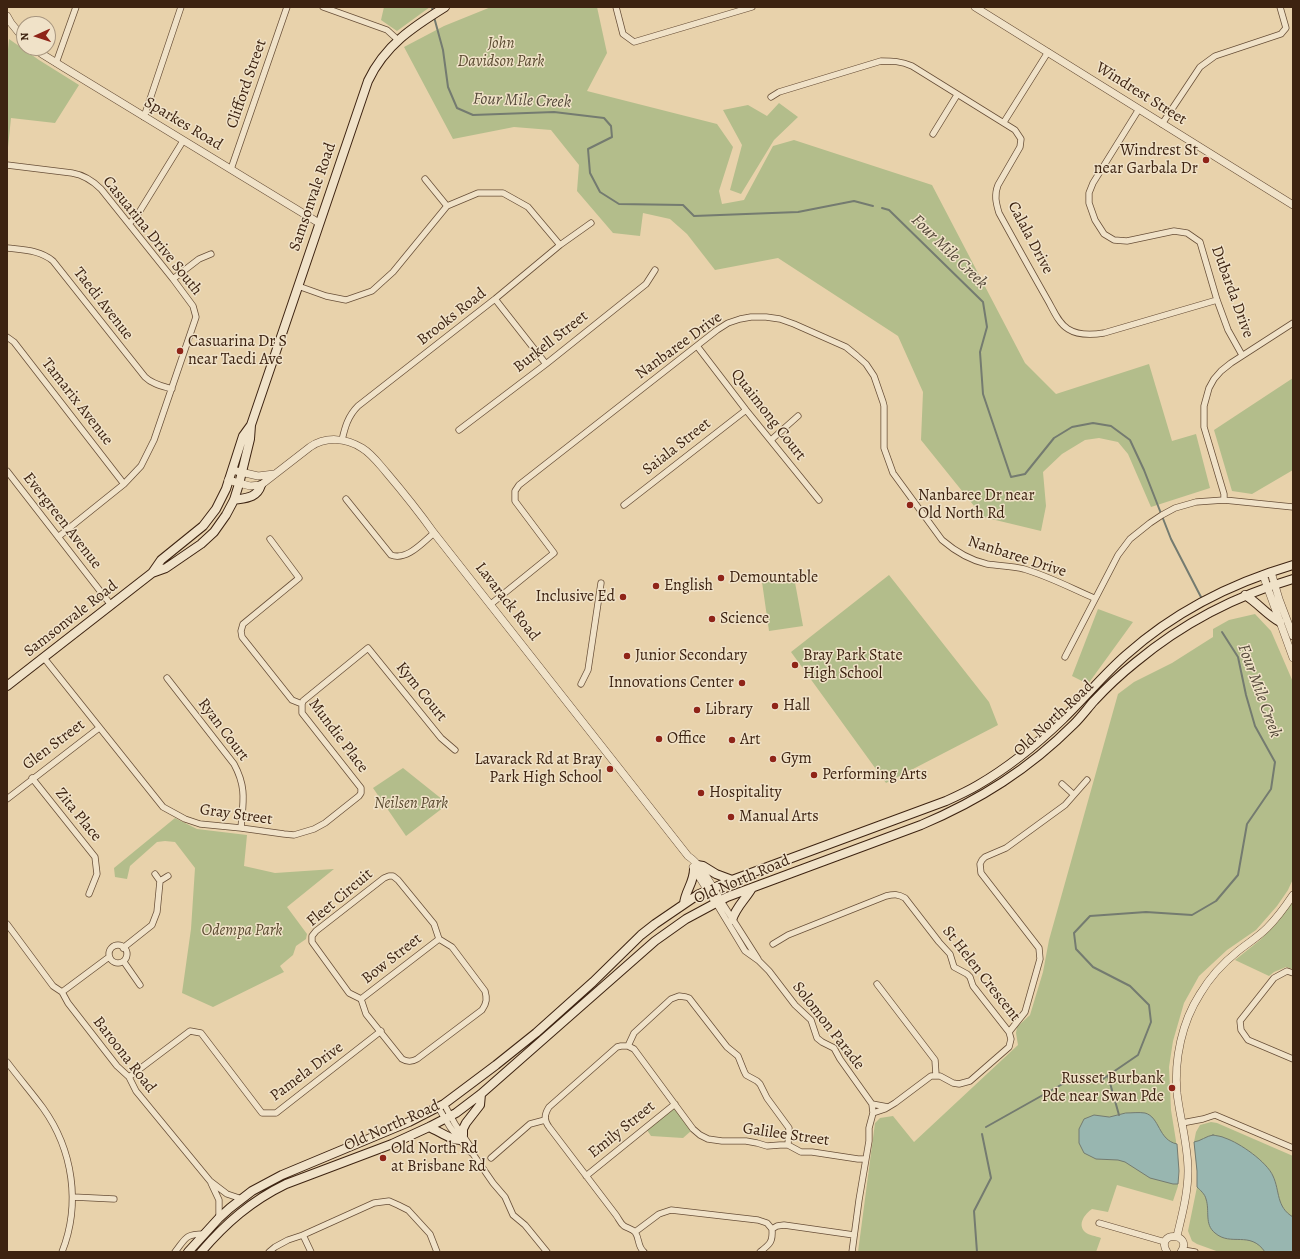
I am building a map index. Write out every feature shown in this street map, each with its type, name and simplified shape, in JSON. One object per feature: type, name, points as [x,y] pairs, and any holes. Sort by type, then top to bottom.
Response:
[{"type":"main road","name":"Samsonvale Road","points":[[7,686],[152,573],[161,560],[194,535],[210,518],[221,500],[243,436],[251,424],[372,72],[384,55],[398,40],[423,21],[446,7]]},
{"type":"main road","name":"Samsonvale Road","points":[[152,573],[166,568],[201,544],[221,523],[234,500],[239,484],[250,439],[251,424]]},
{"type":"main road","points":[[234,500],[252,496],[259,491],[261,485]]},
{"type":"main road","name":"Old North Road","points":[[188,1252],[219,1218],[252,1191],[282,1175],[409,1122],[441,1106],[496,1065],[536,1032],[593,982],[641,935],[684,904],[710,889],[732,880],[946,802],[978,785],[1020,757],[1062,719],[1126,654],[1153,633],[1202,602],[1238,585],[1293,565]]},
{"type":"main road","name":"Old North Road","points":[[201,1252],[234,1217],[269,1192],[286,1184],[392,1144],[448,1117],[481,1094],[655,941],[686,919],[718,902],[752,888],[921,825],[946,814],[993,789],[1053,744],[1075,723],[1110,685],[1150,651],[1180,629],[1208,612],[1245,595],[1293,578]]},
{"type":"main road","points":[[1245,595],[1254,600],[1271,618],[1280,622]]},
{"type":"main road","points":[[684,904],[685,895],[692,884],[696,867],[703,866],[716,874],[732,880]]},
{"type":"main road","points":[[732,920],[736,909],[752,888]]},
{"type":"main road","points":[[429,1127],[439,1131],[455,1141],[462,1138],[463,1129],[466,1123],[480,1105],[481,1094]]},
{"type":"street","points":[[56,63],[76,7]]},
{"type":"street","points":[[144,117],[181,7]]},
{"type":"street","name":"Clifford Street","points":[[231,169],[287,7]]},
{"type":"street","points":[[323,7],[387,30],[398,40]]},
{"type":"street","points":[[616,7],[623,34],[634,42],[744,8],[752,7]]},
{"type":"street","name":"Windrest Street","points":[[975,7],[1293,205]]},
{"type":"street","points":[[1162,124],[1200,67],[1215,56],[1281,34],[1286,28],[1280,7]]},
{"type":"street","points":[[7,16],[16,29]]},
{"type":"street","points":[[1004,122],[1048,52]]},
{"type":"street","name":"Sparkes Road","points":[[46,56],[319,223]]},
{"type":"street","name":"Calala Drive","points":[[771,97],[783,90],[881,61],[903,62],[912,66],[1015,130],[1021,139],[1020,147],[996,191],[997,206],[999,213],[1037,282],[1061,323],[1068,329],[1078,333],[1091,335],[1104,333],[1218,300]]},
{"type":"street","points":[[933,134],[957,95]]},
{"type":"street","name":"Dubarda Drive","points":[[1139,110],[1089,192],[1089,203],[1094,220],[1104,234],[1114,240],[1127,242],[1174,230],[1187,233],[1200,242],[1228,330],[1242,355]]},
{"type":"street","points":[[129,224],[138,214],[183,141]]},
{"type":"street","name":"Casuarina Drive South","points":[[7,165],[72,172],[88,178],[101,189],[173,279],[193,306],[196,317],[154,440],[142,466],[124,484],[58,537]]},
{"type":"street","points":[[425,179],[447,206]]},
{"type":"street","points":[[298,286],[326,296],[346,300],[372,291],[393,272],[447,206],[478,193],[503,193],[528,207],[560,245]]},
{"type":"street","name":"Brooks Road","points":[[342,440],[350,415],[358,406],[495,299],[560,245],[591,223]]},
{"type":"street","name":"Taedi Avenue","points":[[7,248],[39,253],[47,256],[53,261],[144,377],[155,384],[172,390]]},
{"type":"street","points":[[173,279],[199,259],[211,254]]},
{"type":"street","name":"Burkell Street","points":[[459,430],[546,364],[646,284],[655,270]]},
{"type":"street","points":[[495,299],[546,364]]},
{"type":"street","name":"Nanbaree Drive","points":[[491,604],[554,553],[515,501],[515,492],[519,485],[717,330],[728,323],[751,317],[780,319],[794,324],[846,347],[866,364],[874,376],[884,406],[884,448],[888,462],[893,473],[942,540],[963,556],[975,561],[1022,569],[1038,574],[1094,598]]},
{"type":"street","points":[[1224,500],[1224,494],[1204,427],[1204,406],[1209,388],[1221,371],[1242,355],[1293,322]]},
{"type":"street","name":"Tamarix Avenue","points":[[7,337],[14,342],[124,484]]},
{"type":"street","name":"Quaimong Court","points":[[697,346],[746,410],[819,500]]},
{"type":"street","name":"Saiala Street","points":[[624,505],[746,410]]},
{"type":"street","points":[[771,440],[798,416]]},
{"type":"street","name":"Lavarack Road","points":[[261,485],[315,443],[329,439],[342,440],[353,444],[363,449],[373,458],[403,491],[434,533],[688,856],[689,861],[696,867],[718,902]]},
{"type":"street","points":[[232,470],[258,476],[274,474]]},
{"type":"street","name":"Evergreen Avenue","points":[[7,471],[111,605]]},
{"type":"street","points":[[228,480],[254,487],[261,485]]},
{"type":"street","points":[[346,498],[391,555],[396,557],[407,555],[434,533]]},
{"type":"street","points":[[1065,657],[1094,598],[1118,555],[1130,539],[1162,515],[1175,508],[1196,502],[1224,500],[1293,507]]},
{"type":"street","name":"Mundie Place","points":[[270,539],[299,578],[243,624],[241,631],[242,637],[292,700],[302,704],[302,713],[361,788]]},
{"type":"street","points":[[1271,572],[1293,636]]},
{"type":"street","points":[[1263,575],[1293,658]]},
{"type":"street","points":[[581,684],[588,670],[600,583]]},
{"type":"street","name":"Kym Court","points":[[302,704],[303,701],[368,648],[441,738],[455,750]]},
{"type":"street","name":"Gray Street","points":[[44,658],[163,807],[185,819],[195,823],[294,835],[314,829],[325,823],[359,796],[361,793],[361,788]]},
{"type":"street","name":"Ryan Court","points":[[167,678],[234,764],[240,776],[244,789],[241,828]]},
{"type":"street","name":"Glen Street","points":[[7,798],[99,728]]},
{"type":"street","name":"Zita Place","points":[[32,778],[95,857],[97,874],[89,894]]},
{"type":"street","points":[[1009,1032],[1024,1012],[1040,959],[1039,948],[981,873],[980,864],[985,857],[1006,848],[1065,805],[1073,794],[1087,780]]},
{"type":"street","points":[[1062,784],[1073,794]]},
{"type":"street","points":[[123,948],[152,925],[157,912],[160,880],[155,874]]},
{"type":"street","points":[[160,880],[168,876]]},
{"type":"street","name":"Fleet Circuit","points":[[361,999],[349,993],[313,945],[311,939],[316,931],[384,878],[391,876],[398,880],[434,924],[439,939]]},
{"type":"street","name":"St Helen Crescent","points":[[773,944],[788,935],[886,896],[897,894],[904,898],[939,942],[947,949],[954,967],[970,977],[973,986],[1005,1025],[1011,1039],[1009,1047],[970,1081],[959,1084],[953,1083],[936,1075]]},
{"type":"street","points":[[1177,1236],[1188,1186],[1188,1156],[1177,1092],[1176,1077],[1180,1044],[1190,1012],[1203,988],[1218,970],[1234,954],[1266,929],[1283,910],[1293,895]]},
{"type":"street","name":"Solomon Parade","points":[[718,902],[732,920],[759,961]]},
{"type":"street","name":"Solomon Parade","points":[[718,902],[745,951],[759,961],[769,971],[795,1005],[811,1020],[817,1038],[834,1048],[840,1059],[872,1104]]},
{"type":"street","name":"Baroona Road","points":[[7,924],[53,986],[62,992],[68,1004],[117,1066],[129,1077],[136,1091],[210,1180],[227,1194],[242,1199]]},
{"type":"street","points":[[361,999],[366,1014],[402,1058],[405,1061],[417,1060],[484,1008],[487,1000],[485,990],[452,947],[439,939]]},
{"type":"street","name":"Bow Street","points":[[361,999],[439,939]]},
{"type":"street","points":[[119,945],[125,949],[127,956],[124,962],[116,964],[110,960],[110,957],[108,953],[112,947],[119,945]]},
{"type":"street","points":[[62,992],[110,957]]},
{"type":"street","points":[[124,962],[140,985]]},
{"type":"street","points":[[1293,973],[1287,971],[1274,978],[1240,1021],[1241,1030],[1248,1040],[1293,1059]]},
{"type":"street","points":[[872,1113],[895,1104],[931,1076],[936,1075],[934,1060],[877,984]]},
{"type":"street","points":[[644,1252],[639,1246],[635,1232],[620,1222],[545,1120],[546,1112],[555,1102],[617,1047],[628,1046],[634,1033],[671,999],[680,996],[689,998],[727,1047],[738,1056],[746,1075],[757,1080],[767,1098],[789,1128],[788,1145]]},
{"type":"street","points":[[1005,1025],[1017,1020]]},
{"type":"street","name":"Pamela Drive","points":[[129,1077],[190,1031],[201,1033],[262,1113],[276,1113],[380,1031]]},
{"type":"street","name":"Galilee Street","points":[[628,1046],[634,1049],[694,1129],[700,1135],[708,1139],[722,1141],[746,1141],[767,1146],[788,1145],[806,1153],[812,1152],[865,1159]]},
{"type":"street","points":[[7,1062],[44,1109],[57,1130],[66,1154],[72,1180],[73,1197],[66,1242],[62,1252]]},
{"type":"street","name":"Emily Street","points":[[586,1176],[675,1104]]},
{"type":"street","points":[[852,1252],[865,1159],[869,1141],[872,1104],[888,1107]]},
{"type":"street","points":[[441,1106],[462,1138],[470,1146],[473,1154],[493,1183],[505,1197],[513,1215],[525,1225],[547,1252]]},
{"type":"street","points":[[1182,1123],[1215,1115],[1293,1148]]},
{"type":"street","points":[[491,1158],[530,1124],[545,1120]]},
{"type":"street","name":"Baroona Road","points":[[210,1180],[219,1200],[219,1218]]},
{"type":"street","points":[[73,1197],[114,1199]]},
{"type":"street","points":[[269,1252],[288,1240],[304,1235],[374,1203],[389,1201],[408,1210],[430,1234],[437,1252]]},
{"type":"street","points":[[635,1232],[659,1214],[670,1210],[758,1220],[767,1223],[772,1229],[772,1238],[769,1245],[760,1252]]},
{"type":"street","points":[[1099,1223],[1165,1242]]},
{"type":"street","points":[[772,1229],[777,1226],[784,1225],[854,1235]]},
{"type":"street","points":[[175,1252],[182,1242],[190,1235],[204,1234]]},
{"type":"street","points":[[304,1235],[311,1252]]},
{"type":"street","points":[[1167,1252],[1165,1242],[1171,1236],[1177,1236],[1180,1238],[1183,1243],[1182,1251],[1196,1252]]},
{"type":"green space","points":[[384,7],[430,7],[397,31],[381,20]]},
{"type":"green space","name":"John Davidson Park","points":[[491,7],[597,7],[607,53],[587,91],[717,124],[733,147],[719,191],[722,204],[744,200],[773,146],[794,140],[932,185],[1025,363],[1056,394],[1149,364],[1172,441],[1196,434],[1210,488],[1151,507],[1128,454],[1118,442],[1099,438],[1085,440],[1062,454],[1043,472],[1046,506],[1041,531],[983,517],[921,440],[923,392],[898,336],[778,258],[715,270],[687,234],[670,219],[643,213],[640,236],[613,233],[577,191],[579,165],[551,130],[514,127],[453,139],[404,47],[444,26]]},
{"type":"green space","points":[[9,39],[16,44],[16,56],[33,56],[79,85],[55,123],[11,118],[7,157],[7,60]]},
{"type":"green space","points":[[779,103],[798,117],[774,140],[741,194],[730,190],[742,145],[723,110],[748,105],[767,116]]},
{"type":"green space","points":[[1293,378],[1293,470],[1252,494],[1232,491],[1214,430]]},
{"type":"green space","points":[[889,575],[989,702],[998,725],[886,783],[791,652]]},
{"type":"green space","points":[[794,577],[803,626],[769,631],[762,582]]},
{"type":"green space","points":[[1098,609],[1133,622],[1088,684],[1072,676]]},
{"type":"green space","points":[[1255,614],[1271,631],[1293,682],[1293,879],[1288,890],[1277,906],[1256,930],[1227,950],[1199,976],[1184,1003],[1173,1041],[1169,1067],[1171,1110],[1176,1141],[1178,1186],[1173,1201],[1117,1185],[1108,1212],[1092,1209],[1083,1219],[1082,1226],[1085,1232],[1101,1238],[1096,1252],[858,1252],[875,1123],[880,1118],[893,1116],[914,1142],[1018,1045],[1016,1033],[1017,1027],[1030,1015],[1043,972],[1049,940],[1118,694],[1134,682],[1172,663],[1213,637],[1213,629],[1229,620]]},
{"type":"green space","name":"Neilsen Park","points":[[403,768],[448,804],[406,836],[373,788]]},
{"type":"green space","name":"Odempa Park","points":[[175,818],[197,829],[247,835],[244,866],[275,873],[334,869],[287,907],[307,934],[306,939],[296,946],[293,955],[280,966],[284,972],[213,1007],[182,993],[191,929],[195,868],[175,842],[165,841],[157,842],[130,866],[127,879],[115,877],[114,868]]},
{"type":"green space","points":[[1293,901],[1293,969],[1286,967],[1269,976],[1235,960],[1260,940],[1277,923]]},
{"type":"green space","points":[[674,1107],[691,1131],[683,1138],[651,1136],[647,1130]]},
{"type":"green space","points":[[1211,1122],[1217,1123],[1293,1156],[1293,1252],[1219,1252],[1192,1241],[1188,1231],[1197,1187],[1194,1142],[1196,1132],[1200,1125]]},
{"type":"water","points":[[1126,1113],[1145,1113],[1150,1115],[1166,1138],[1177,1144],[1179,1171],[1178,1184],[1150,1178],[1125,1162],[1118,1160],[1096,1159],[1084,1153],[1079,1143],[1079,1129],[1084,1119],[1094,1115],[1109,1117]]},
{"type":"water","points":[[1213,1135],[1231,1140],[1259,1159],[1270,1171],[1275,1182],[1281,1204],[1293,1217],[1293,1252],[1265,1252],[1259,1245],[1253,1242],[1247,1240],[1227,1239],[1215,1233],[1212,1229],[1208,1221],[1205,1197],[1197,1187],[1194,1142]]},
{"type":"waterway","name":"Four Mile Creek","points":[[432,7],[433,13]]},
{"type":"waterway","name":"Four Mile Creek","points":[[434,17],[443,50],[448,87],[457,108],[473,115],[554,112],[604,118],[611,126],[612,137],[588,149],[590,173],[600,192],[619,204],[683,205],[694,216],[798,212],[854,201],[873,206]]},
{"type":"waterway","name":"Four Mile Creek","points":[[882,208],[889,210],[983,302],[987,327],[980,352],[983,394],[1011,477],[1025,474],[1054,438],[1072,427],[1093,423],[1111,426],[1130,440],[1144,470],[1171,539],[1202,599]]},
{"type":"waterway","name":"Four Mile Creek","points":[[986,1127],[1075,1077],[1097,1083],[1138,1055],[1151,1022],[1149,1005],[1130,986],[1093,967],[1076,949],[1074,933],[1090,916],[1146,912],[1192,915],[1216,901],[1238,875],[1247,824],[1271,789],[1275,762],[1255,726],[1246,695],[1238,657],[1222,632]]},
{"type":"waterway","points":[[1108,1076],[1119,1115]]},
{"type":"waterway","name":"Four Mile Creek","points":[[977,1252],[974,1211],[991,1178],[982,1134]]},
{"type":"place","name":"Windrest St near Garbala Dr","points":[[1206,160]]},
{"type":"place","name":"Casuarina Dr S near Taedi Ave","points":[[180,351]]},
{"type":"place","name":"Nanbaree Dr near Old North Rd","points":[[910,505]]},
{"type":"place","name":"Demountable","points":[[721,578]]},
{"type":"place","name":"English","points":[[656,586]]},
{"type":"place","name":"Inclusive Ed","points":[[623,597]]},
{"type":"place","name":"Science","points":[[712,619]]},
{"type":"place","name":"Junior Secondary","points":[[627,656]]},
{"type":"place","name":"Bray Park State High School","points":[[795,665]]},
{"type":"place","name":"Innovations Center","points":[[742,683]]},
{"type":"place","name":"Hall","points":[[775,706]]},
{"type":"place","name":"Library","points":[[697,710]]},
{"type":"place","name":"Office","points":[[659,739]]},
{"type":"place","name":"Art","points":[[732,740]]},
{"type":"place","name":"Gym","points":[[773,759]]},
{"type":"place","name":"Lavarack Rd at Bray Park High School","points":[[610,769]]},
{"type":"place","name":"Performing Arts","points":[[814,775]]},
{"type":"place","name":"Hospitality","points":[[701,793]]},
{"type":"place","name":"Manual Arts","points":[[731,817]]},
{"type":"place","name":"Russet Burbank Pde near Swan Pde","points":[[1172,1088]]},
{"type":"place","name":"Old North Rd at Brisbane Rd","points":[[383,1158]]}]
